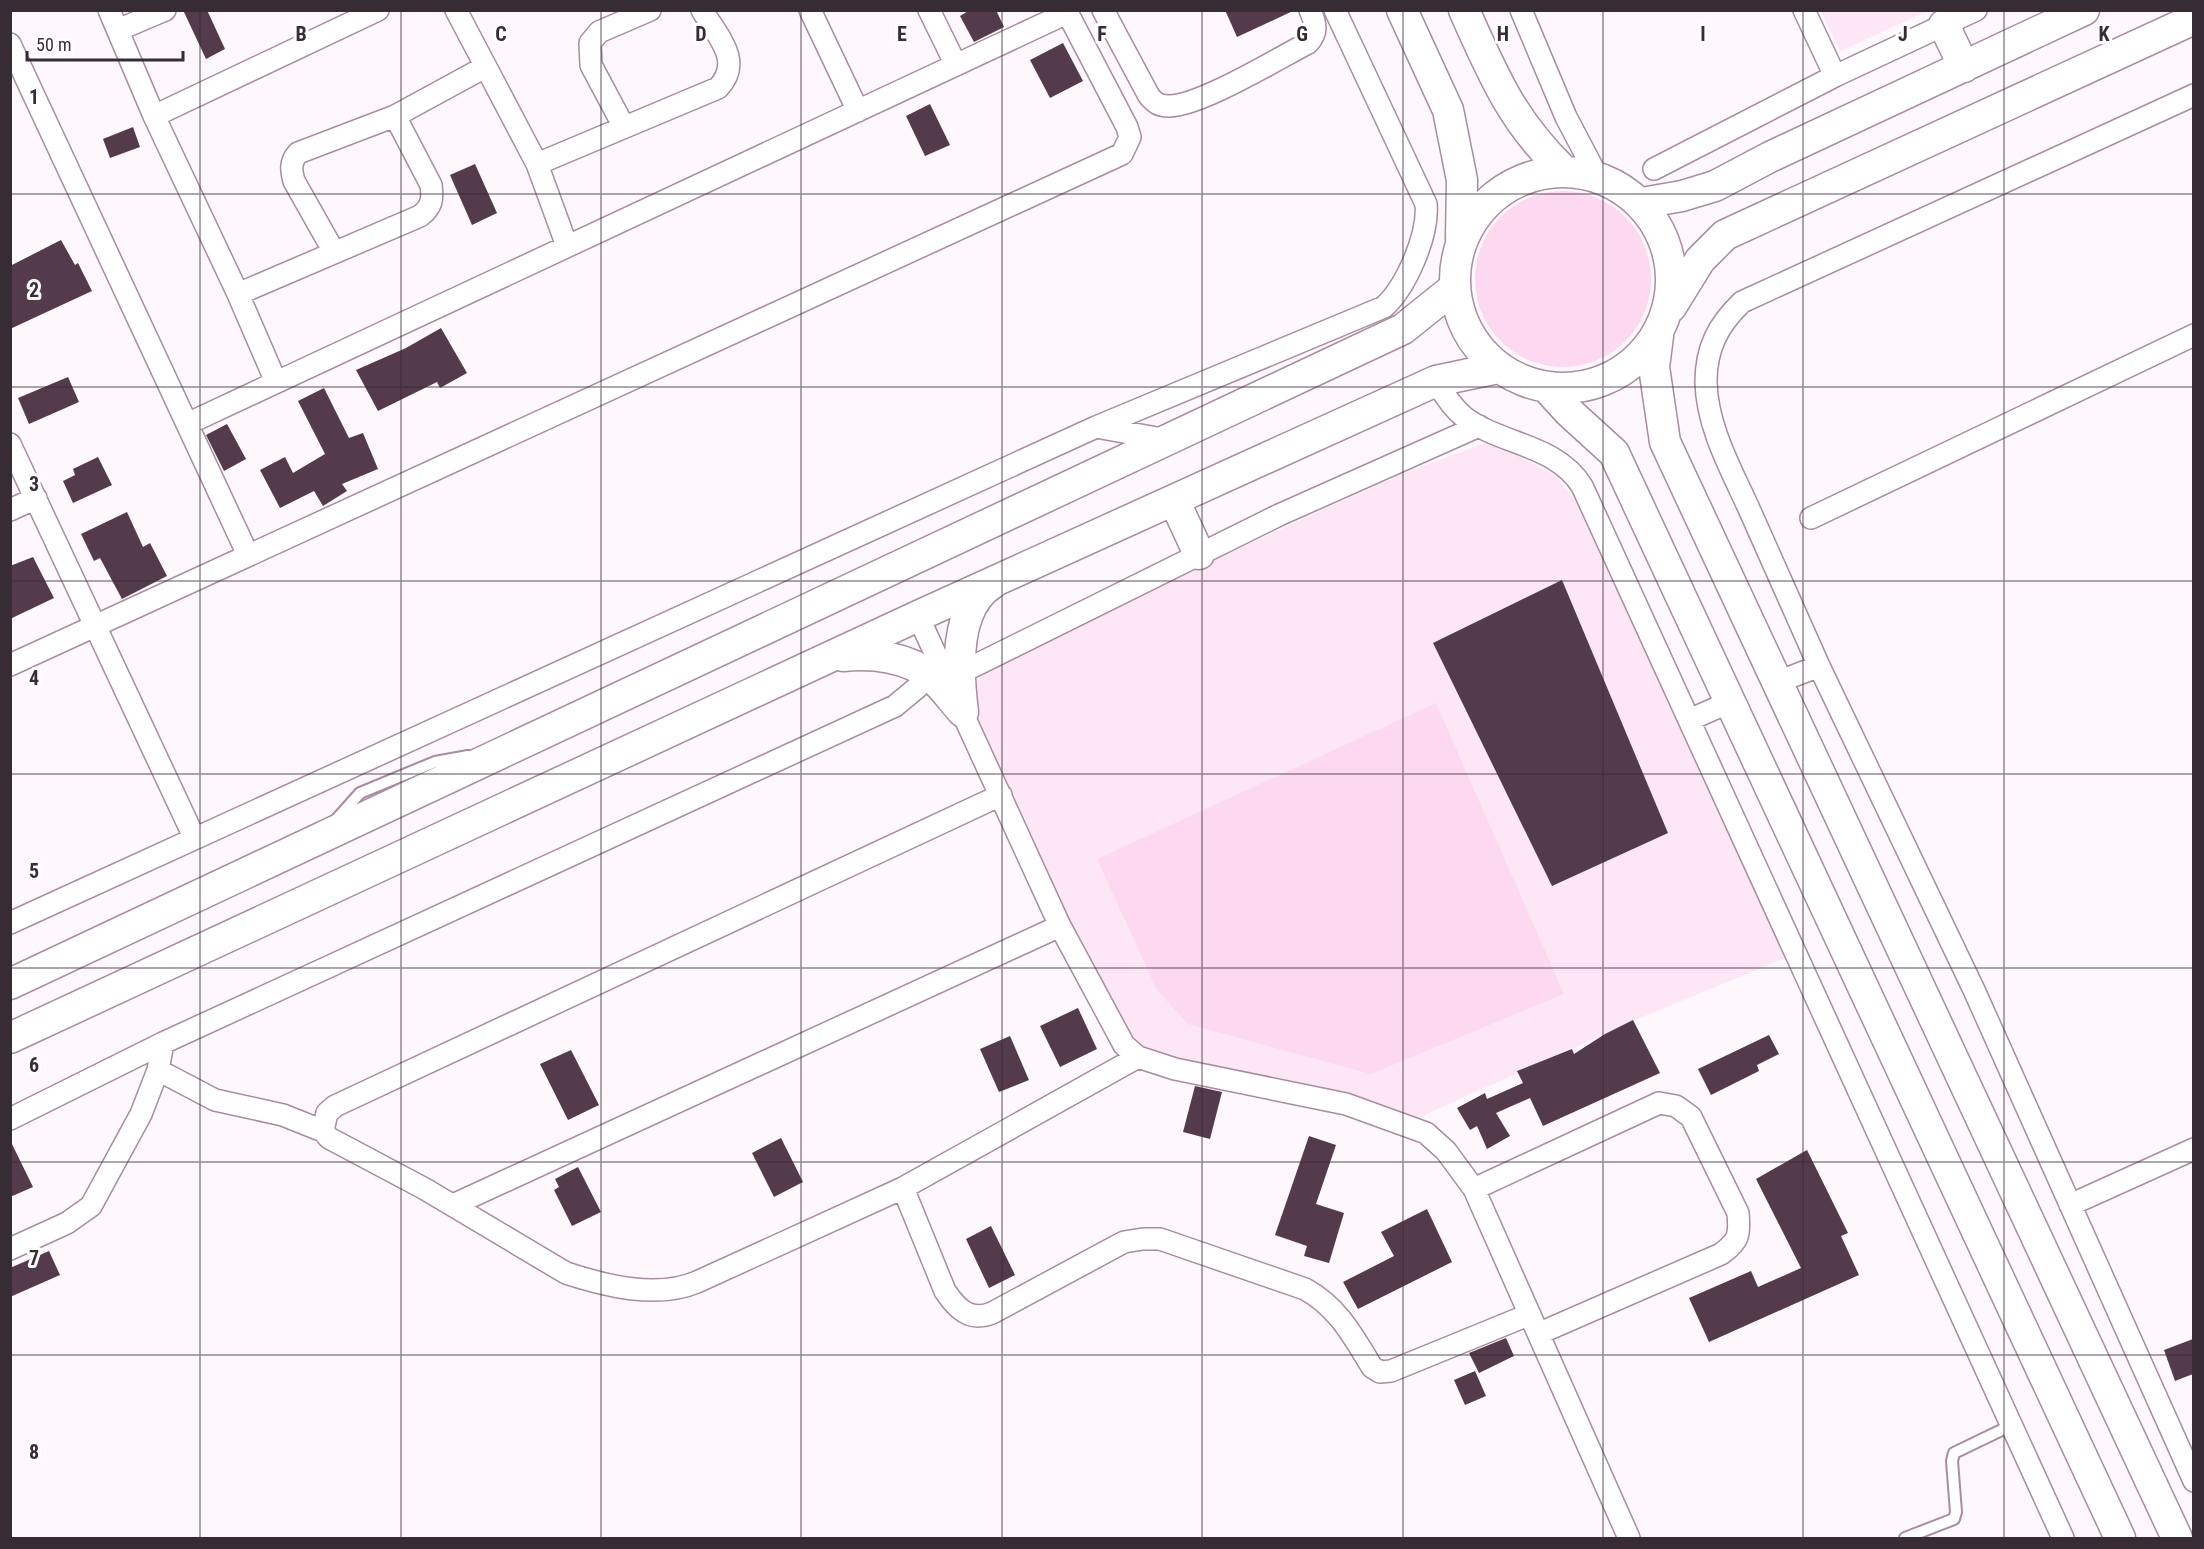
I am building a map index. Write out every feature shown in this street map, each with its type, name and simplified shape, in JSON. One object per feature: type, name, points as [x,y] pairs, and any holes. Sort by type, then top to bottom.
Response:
[{"type":"street","points":[[109,10],[154,116],[238,294],[276,382]]},
{"type":"street","points":[[118,30],[165,10]]},
{"type":"street","points":[[154,116],[378,10]]},
{"type":"street","points":[[456,10],[537,164],[567,246]]},
{"type":"street","points":[[624,127],[591,65],[590,43],[599,32],[650,10]]},
{"type":"street","points":[[537,164],[718,88],[727,78],[731,68],[729,57],[702,10]]},
{"type":"street","points":[[810,10],[858,111]]},
{"type":"street","points":[[929,10],[956,65]]},
{"type":"street","points":[[1103,10],[1149,96],[1155,103],[1167,106],[1180,105],[1207,96],[1308,43],[1314,36],[1316,27],[1310,10]]},
{"type":"street","points":[[10,923],[1096,427],[1384,307],[1396,296],[1406,280],[1424,223],[1426,204],[1335,10]]},
{"type":"street","points":[[1402,10],[1448,110],[1462,180],[1461,242]]},
{"type":"street","points":[[1464,10],[1501,93],[1529,135],[1564,171]]},
{"type":"street","points":[[1521,10],[1566,117],[1597,176]]},
{"type":"street","points":[[1804,10],[1835,76]]},
{"type":"street","points":[[1654,169],[1835,76],[1976,10]]},
{"type":"street","points":[[1641,203],[1682,196],[1715,186],[1770,157],[2084,10]]},
{"type":"street","points":[[10,665],[1122,154],[1130,137],[1127,127],[1067,12],[187,424]]},
{"type":"street","points":[[2177,1539],[1665,442],[1654,367],[1658,336],[1671,307],[1700,260],[1725,235],[2193,19]]},
{"type":"street","points":[[1944,26],[1964,67]]},
{"type":"street","points":[[10,44],[248,555]]},
{"type":"street","points":[[334,252],[294,181],[291,171],[293,160],[298,153],[395,116],[486,67]]},
{"type":"street","points":[[2193,94],[1742,302],[1723,320],[1711,347],[1706,384],[1715,432],[1819,666],[1974,990],[2193,1481]]},
{"type":"street","points":[[238,294],[420,216],[430,208],[433,196],[431,185],[395,116]]},
{"type":"street","points":[[1658,336],[1629,368],[1591,386],[1548,389],[1522,382],[1498,368],[1467,333],[1454,288],[1455,264],[1461,242],[1477,213],[1502,190],[1532,176],[1564,171],[1597,176],[1622,188],[1641,203],[1670,251],[1671,307]]},
{"type":"street","points":[[10,984],[1404,329],[1454,288]]},
{"type":"street","points":[[1811,518],[2193,336]]},
{"type":"street","points":[[12,1039],[918,616],[1436,381],[1498,368]]},
{"type":"street","points":[[1436,381],[1448,401],[1479,426],[1558,460],[1573,472],[1689,720],[2063,1539]]},
{"type":"street","points":[[1548,389],[1569,412],[1614,453],[2120,1539]]},
{"type":"street","points":[[10,1119],[163,1043],[895,706],[945,675],[1199,554],[1479,426]]},
{"type":"street","points":[[1096,427],[1168,440]]},
{"type":"street","points":[[10,444],[194,837]]},
{"type":"street","points":[[10,510],[36,498]]},
{"type":"street","points":[[1174,500],[1199,554]]},
{"type":"street","points":[[945,675],[960,646],[968,617],[984,588],[1006,576]]},
{"type":"street","points":[[918,616],[1060,926],[1124,1045],[1138,1058],[1175,1069],[1346,1104],[1426,1132],[1446,1151],[1474,1189],[1528,1315],[1540,1333],[1629,1539]]},
{"type":"street","points":[[828,658],[862,654],[884,656],[945,675],[963,712]]},
{"type":"street","points":[[1778,682],[1819,666]]},
{"type":"street","points":[[1689,720],[1730,702]]},
{"type":"street","points":[[323,1131],[327,1113],[335,1106],[1001,795]]},
{"type":"street","points":[[453,1205],[1060,926]]},
{"type":"street","points":[[10,1249],[67,1223],[91,1206],[135,1126],[158,1070],[163,1043]]},
{"type":"street","points":[[158,1070],[215,1100],[284,1115],[323,1131],[329,1138],[453,1205],[566,1273],[590,1281],[670,1290],[697,1282],[903,1188],[1138,1058]]},
{"type":"street","points":[[1474,1189],[1659,1103],[1676,1106],[1691,1117],[1738,1214],[1740,1230],[1734,1244],[1721,1254],[1540,1333]]},
{"type":"street","points":[[2070,1205],[2193,1149]]},
{"type":"street","points":[[903,1188],[945,1291],[955,1305],[969,1315],[981,1317],[992,1313],[1124,1242],[1160,1239],[1305,1289],[1322,1299],[1336,1310],[1372,1367],[1380,1372],[1391,1371],[1528,1315]]},
{"type":"lane","points":[[1905,1539],[1947,1524],[1954,1519],[1956,1512],[1952,1461],[1954,1453],[2012,1425]]},
{"type":"shaded area","points":[[1821,11],[1928,11],[1840,51]]},
{"type":"shaded area","points":[[1563,191],[1580,192],[1597,197],[1625,217],[1645,245],[1650,262],[1650,296],[1645,313],[1625,341],[1597,361],[1580,366],[1563,367],[1546,366],[1529,361],[1501,341],[1481,313],[1476,296],[1475,279],[1476,262],[1481,245],[1501,217],[1529,197],[1546,192]]},
{"type":"shaded area","points":[[1490,441],[1555,475],[1586,514],[1787,957],[1647,1015],[1411,1121],[1145,1052],[1126,1031],[1089,965],[1039,860],[977,719],[972,687],[985,672],[1204,564],[1400,475]]},
{"type":"shaded area","points":[[1436,703],[1564,994],[1371,1074],[1188,1024],[1157,990],[1097,859]]},
{"type":"building","points":[[183,10],[207,10],[225,49],[206,59]]},
{"type":"building","points":[[970,10],[996,10],[1004,27],[974,42],[960,16]]},
{"type":"building","points":[[1225,10],[1295,10],[1237,37]]},
{"type":"building","points":[[1063,43],[1083,81],[1050,98],[1030,60]]},
{"type":"building","points":[[930,104],[950,145],[925,156],[906,116]]},
{"type":"building","points":[[133,127],[140,147],[110,158],[103,139]]},
{"type":"building","points":[[475,164],[497,213],[472,225],[450,175]]},
{"type":"building","points":[[61,240],[75,265],[78,263],[92,291],[10,329],[10,266]]},
{"type":"building","points":[[441,328],[467,373],[440,388],[437,382],[378,411],[356,370],[406,348]]},
{"type":"building","points":[[68,377],[79,402],[29,424],[18,398]]},
{"type":"building","points":[[324,388],[349,438],[363,433],[378,469],[342,484],[347,491],[323,506],[314,491],[280,508],[260,470],[285,457],[293,473],[325,454],[298,401]]},
{"type":"building","points":[[227,424],[246,459],[224,471],[206,435]]},
{"type":"building","points":[[98,457],[112,485],[73,503],[63,481],[75,475],[73,469]]},
{"type":"building","points":[[127,512],[143,547],[150,543],[167,576],[122,599],[100,558],[94,561],[81,534]]},
{"type":"building","points":[[33,557],[54,598],[10,619],[10,566]]},
{"type":"building","points":[[1562,580],[1668,833],[1552,886],[1433,643]]},
{"type":"building","points":[[1078,1008],[1097,1049],[1060,1067],[1040,1026]]},
{"type":"building","points":[[1633,1020],[1660,1073],[1543,1126],[1530,1098],[1496,1113],[1510,1136],[1487,1149],[1477,1126],[1470,1130],[1457,1108],[1485,1093],[1487,1099],[1523,1083],[1517,1071],[1572,1049],[1574,1054],[1605,1034]]},
{"type":"building","points":[[1769,1035],[1779,1054],[1757,1065],[1759,1071],[1711,1095],[1698,1069]]},
{"type":"building","points":[[1010,1036],[1029,1080],[999,1092],[980,1049]]},
{"type":"building","points":[[571,1050],[599,1105],[568,1120],[540,1064]]},
{"type":"building","points":[[1195,1086],[1222,1092],[1210,1139],[1183,1132]]},
{"type":"building","points":[[1309,1136],[1336,1145],[1316,1204],[1344,1213],[1329,1263],[1304,1256],[1307,1246],[1275,1235]]},
{"type":"building","points":[[781,1138],[803,1182],[774,1197],[752,1153]]},
{"type":"building","points":[[10,1140],[33,1187],[10,1197]]},
{"type":"building","points":[[1807,1150],[1848,1233],[1841,1236],[1859,1275],[1709,1342],[1689,1298],[1751,1271],[1758,1287],[1801,1268],[1756,1179]]},
{"type":"building","points":[[578,1167],[601,1212],[572,1226],[554,1190],[559,1187],[555,1179]]},
{"type":"building","points":[[1427,1209],[1452,1262],[1358,1309],[1343,1282],[1394,1256],[1381,1232]]},
{"type":"building","points":[[991,1226],[1015,1275],[989,1288],[966,1239]]},
{"type":"building","points":[[49,1251],[60,1275],[10,1297],[10,1268]]},
{"type":"building","points":[[1506,1338],[1514,1356],[1479,1373],[1469,1353]]},
{"type":"building","points":[[2193,1339],[2193,1374],[2175,1381],[2164,1350]]},
{"type":"building","points":[[1475,1371],[1486,1396],[1465,1405],[1454,1380]]}]
